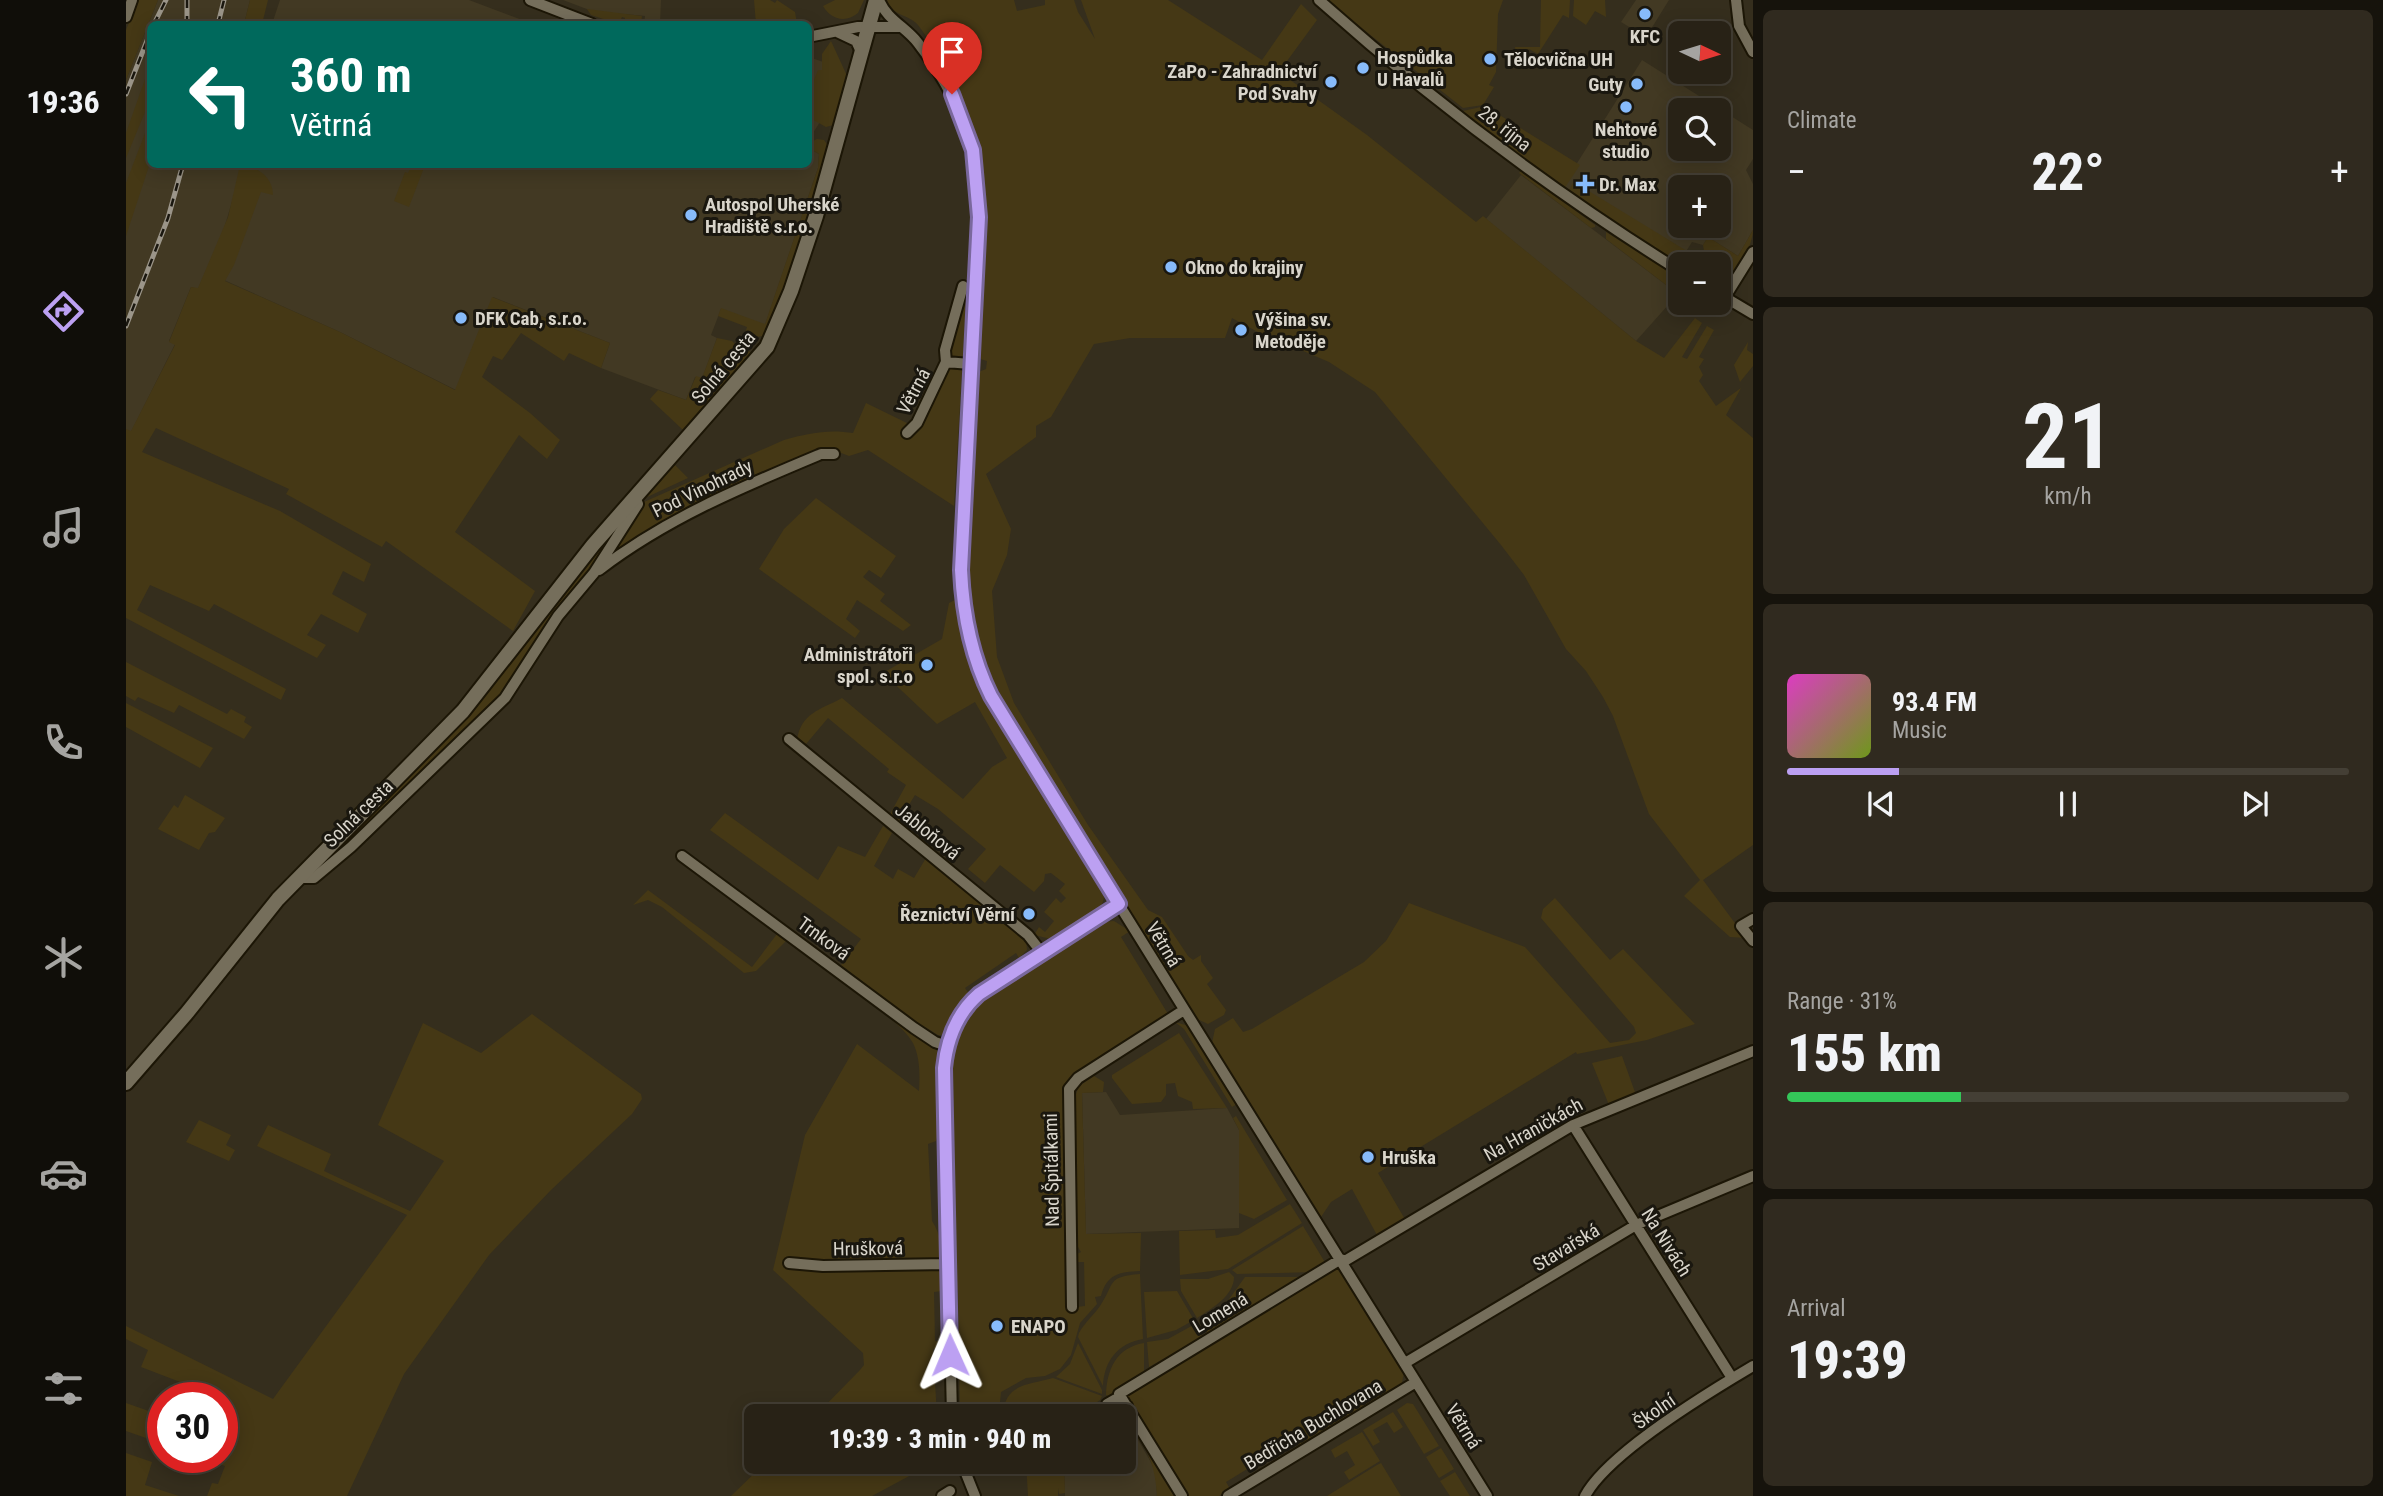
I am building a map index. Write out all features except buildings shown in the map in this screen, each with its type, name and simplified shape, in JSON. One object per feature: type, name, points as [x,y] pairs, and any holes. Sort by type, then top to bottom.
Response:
[{"type":"street","points":[[126,17],[132,0]]},
{"type":"street","points":[[530,0],[584,21]]},
{"type":"street","name":"Solná cesta","points":[[126,1083],[186,1014],[260,919],[463,711],[509,656],[564,581],[755,363],[774,336],[812,229],[878,0]]},
{"type":"street","name":"Větrná","points":[[878,0],[915,40],[952,94],[975,158],[979,217],[961,570],[962,597],[970,640],[991,696],[1487,1496]]},
{"type":"street","name":"28. října","points":[[1319,0],[1519,161],[1606,224],[1668,263]]},
{"type":"street","points":[[1736,0],[1739,26],[1753,52]]},
{"type":"street","points":[[812,36],[870,26],[900,26]]},
{"type":"street","points":[[834,32],[854,39],[862,56]]},
{"type":"street","points":[[1731,283],[1753,252]]},
{"type":"street","name":"Větrná","points":[[907,433],[918,423],[946,362],[945,350],[963,286]]},
{"type":"street","points":[[1731,301],[1753,314]]},
{"type":"street","name":"Větrná","points":[[946,362],[970,364]]},
{"type":"street","name":"Pod Vinohrady","points":[[594,573],[639,539],[705,503],[821,454],[834,454]]},
{"type":"street","name":"Solná cesta","points":[[299,878],[314,878],[351,847],[505,698],[558,616],[594,573],[637,509],[635,497]]},
{"type":"street","name":"Jabloňová","points":[[789,739],[1027,935],[1042,953]]},
{"type":"street","name":"Trnková","points":[[682,856],[914,1028],[935,1042],[947,1046]]},
{"type":"street","points":[[952,1404],[944,1068],[947,1046],[960,1015],[974,998],[1119,904]]},
{"type":"street","points":[[1753,919],[1741,926],[1753,941]]},
{"type":"street","name":"Nad Špitálkami","points":[[1072,1307],[1069,1089],[1078,1079],[1184,1010]]},
{"type":"street","name":"Na Hraničkách","points":[[1342,1260],[1573,1125],[1753,1051]]},
{"type":"street","name":"Na Nivách","points":[[1573,1125],[1732,1378]]},
{"type":"street","name":"Stavařská","points":[[1405,1363],[1636,1225],[1753,1176]]},
{"type":"street","name":"Lomená","points":[[1182,1496],[1119,1394],[1342,1260]]},
{"type":"street","name":"Hrušková","points":[[789,1263],[823,1266],[947,1264]]},
{"type":"street","name":"Školní","points":[[1585,1496],[1595,1480],[1616,1458],[1753,1366]]},
{"type":"street","name":"Bedřicha Buchlovana","points":[[1228,1496],[1416,1382]]},
{"type":"street","points":[[966,1474],[975,1496]]},
{"type":"shaded area","points":[[138,0],[158,0],[150,21],[147,21],[147,28],[126,80],[126,30]]},
{"type":"shaded area","points":[[158,0],[250,0],[245,21],[150,21]]},
{"type":"shaded area","points":[[250,0],[268,0],[263,21],[245,21]]},
{"type":"shaded area","points":[[280,0],[469,0],[525,21],[273,21]]},
{"type":"shaded area","points":[[563,0],[661,0],[660,21],[644,21],[645,16],[592,11]]},
{"type":"shaded area","points":[[754,0],[770,0],[775,3],[777,0],[795,12],[796,21],[756,21]]},
{"type":"shaded area","points":[[835,0],[864,0],[858,13],[844,19],[834,17],[823,6]]},
{"type":"shaded area","points":[[887,0],[1014,0],[1017,11],[1045,5],[1045,0],[1074,0],[1078,12],[1095,39],[1081,0],[1168,0],[1262,60],[1301,4],[1317,20],[1279,72],[1367,135],[1476,222],[1483,216],[1636,341],[1664,358],[1695,318],[1702,323],[1682,357],[1687,359],[1707,326],[1714,330],[1699,357],[1704,359],[1699,367],[1703,375],[1699,381],[1716,406],[1741,388],[1726,415],[1753,438],[1753,845],[1703,880],[1746,938],[1730,937],[1684,896],[1700,880],[1649,814],[1613,716],[1603,697],[1586,671],[1566,649],[1524,575],[1375,392],[1329,362],[1301,350],[1266,342],[1267,337],[1232,318],[1225,338],[1130,338],[1094,344],[1051,417],[1036,426],[1036,437],[986,474],[1011,529],[1007,555],[992,591],[997,657],[1014,703],[1088,825],[1148,910],[1162,917],[1188,956],[1193,960],[1201,955],[1201,961],[1213,978],[1207,984],[1226,1010],[1224,1015],[1208,1024],[1197,1019],[999,699],[984,659],[974,619],[967,538],[976,373],[986,369],[987,361],[977,358],[984,254],[983,184],[968,117],[953,85],[918,25],[892,9]]},
{"type":"shaded area","points":[[1326,0],[1503,0],[1498,14],[1496,72],[1489,85],[1494,87],[1483,105],[1463,108]]},
{"type":"shaded area","points":[[1541,0],[1570,0],[1569,18],[1563,15],[1538,54],[1529,49],[1526,54],[1519,51],[1516,56],[1515,47],[1540,47]]},
{"type":"shaded area","points":[[1574,0],[1605,0],[1606,17],[1595,11],[1586,25],[1573,16]]},
{"type":"shaded area","points":[[1636,0],[1669,0],[1646,37],[1621,22]]},
{"type":"shaded area","points":[[587,9],[642,16],[641,21],[625,21],[622,17],[620,21],[610,21],[591,15]]},
{"type":"shaded area","points":[[147,28],[147,168],[240,168],[240,175],[223,232],[198,289],[191,287],[169,341],[175,344],[126,442],[126,80]]},
{"type":"shaded area","points":[[831,41],[848,78],[837,124],[826,127],[812,119],[812,85],[818,70],[822,70],[822,54]]},
{"type":"shaded area","points":[[812,58],[829,64],[820,122],[812,134]]},
{"type":"shaded area","points":[[1642,60],[1668,76],[1668,84],[1680,84],[1702,98],[1668,98],[1668,161],[1731,161],[1731,116],[1753,130],[1753,159],[1746,170],[1753,184],[1753,230],[1738,256],[1710,238],[1731,238],[1731,175],[1668,175],[1668,238],[1707,238],[1703,245],[1692,242],[1686,252],[1668,253],[1562,187]]},
{"type":"shaded area","points":[[147,74],[147,107],[126,158],[126,133]]},
{"type":"shaded area","points":[[1485,106],[1580,165],[1564,189],[1463,111]]},
{"type":"shaded area","points":[[147,128],[148,168],[126,236],[126,183]]},
{"type":"shaded area","points":[[824,140],[829,147],[805,236],[768,335],[750,338],[745,334],[747,327],[718,316],[721,308],[765,324],[818,168],[819,154],[812,150],[812,142]]},
{"type":"shaded area","points":[[812,150],[819,154],[818,168],[765,325],[721,309],[711,335],[717,338],[702,379],[695,377],[686,400],[601,368],[610,343],[493,297],[456,390],[340,332],[224,280],[253,203],[259,168],[812,168]]},
{"type":"shaded area","points":[[239,168],[252,168],[263,174],[270,183],[273,195],[261,192],[234,265],[225,281],[340,332],[455,390],[492,297],[610,343],[601,368],[569,353],[564,361],[521,333],[502,360],[493,356],[482,377],[530,413],[560,440],[547,459],[519,435],[455,532],[535,591],[513,631],[386,541],[382,547],[286,494],[289,489],[156,428],[142,452],[280,511],[371,564],[364,582],[343,571],[332,594],[367,614],[358,633],[321,614],[307,635],[326,645],[317,658],[214,604],[209,611],[150,585],[137,610],[286,689],[281,700],[126,618],[126,429],[131,431],[175,345],[169,342],[191,287],[198,288],[228,217]]},
{"type":"shaded area","points":[[410,168],[424,168],[409,207],[394,201],[405,172],[408,173]]},
{"type":"shaded area","points":[[1521,171],[1595,227],[1591,228],[1519,173]]},
{"type":"shaded area","points":[[1521,175],[1668,286],[1668,305],[1636,341],[1486,219]]},
{"type":"shaded area","points":[[1574,182],[1688,252],[1668,252],[1668,257],[1568,191]]},
{"type":"shaded area","points":[[1753,230],[1750,245],[1731,279],[1731,252],[1702,252],[1703,245],[1710,238],[1738,256]]},
{"type":"shaded area","points":[[1606,232],[1668,271],[1668,286],[1606,239]]},
{"type":"shaded area","points":[[967,286],[954,506],[868,450],[849,456],[831,449],[684,514],[602,564],[644,502],[784,440],[818,432],[853,433],[866,403],[911,425],[906,434],[916,433],[949,371],[949,348]]},
{"type":"shaded area","points":[[717,338],[732,341],[738,347],[741,344],[752,354],[686,430],[682,429],[650,399],[658,390],[686,400],[696,376],[702,378]]},
{"type":"shaded area","points":[[1748,342],[1747,350],[1753,354],[1753,366],[1740,382],[1734,365]]},
{"type":"shaded area","points":[[675,465],[688,478],[645,498],[672,468]]},
{"type":"shaded area","points":[[816,498],[896,556],[881,578],[869,570],[863,577],[885,594],[880,601],[911,625],[903,631],[857,600],[846,619],[860,631],[855,638],[759,569],[784,529]]},
{"type":"shaded area","points":[[631,512],[508,690],[348,848],[310,876],[490,689],[575,577]]},
{"type":"shaded area","points":[[955,600],[964,649],[974,678],[1104,891],[1100,908],[1094,915],[1051,939],[1034,935],[1039,927],[1045,932],[1054,921],[1044,912],[1056,898],[1061,903],[1066,898],[1059,891],[1065,884],[1051,873],[1045,874],[1044,881],[1034,892],[1000,865],[985,883],[968,869],[986,849],[938,809],[915,795],[899,821],[890,814],[906,785],[887,772],[889,769],[828,718],[806,744],[797,740],[807,718],[842,698],[963,799],[992,767],[1007,758],[975,702],[937,724],[883,673],[942,639],[949,603]]},
{"type":"shaded area","points":[[126,662],[227,714],[231,709],[246,717],[244,722],[252,727],[244,739],[179,705],[174,713],[138,697],[135,701],[126,696]]},
{"type":"shaded area","points":[[126,703],[213,748],[200,768],[126,727]]},
{"type":"shaded area","points":[[185,795],[225,818],[215,832],[209,833],[199,850],[158,829],[174,805],[178,808]]},
{"type":"shaded area","points":[[725,813],[818,880],[838,846],[865,857],[883,826],[892,833],[874,866],[893,879],[898,869],[914,878],[926,858],[1026,940],[1027,950],[1019,958],[1016,953],[965,988],[970,995],[961,1001],[942,1035],[938,1035],[907,1016],[841,965],[861,939],[710,830]]},
{"type":"shaded area","points":[[648,890],[752,967],[780,930],[937,1050],[937,1137],[936,1141],[928,1144],[932,1221],[939,1236],[942,1262],[942,1291],[934,1292],[935,1341],[942,1342],[942,1348],[933,1349],[936,1404],[827,1404],[864,1365],[863,1353],[773,1270],[805,1135],[857,1044],[919,1091],[918,1060],[913,1043],[891,1018],[874,1004],[786,941],[756,971],[744,973],[662,907],[648,900],[633,905]]},
{"type":"shaded area","points":[[1555,898],[1610,960],[1623,949],[1695,1024],[1647,1040],[1577,1054],[1576,1052],[1378,1173],[1406,1221],[1378,1237],[1352,1189],[1331,1202],[1321,1217],[1212,1043],[1215,1029],[1233,1018],[1243,1032],[1252,1029],[1364,962],[1386,941],[1409,903],[1525,947],[1610,1043],[1629,1040],[1636,1033],[1634,1027],[1541,918],[1543,909]]},
{"type":"shaded area","points":[[1114,921],[1130,931],[1121,937],[1168,1014],[1082,1069],[1064,1089],[1068,1308],[1085,1306],[1084,1262],[1075,1262],[1075,1255],[1081,1252],[1078,1247],[1073,1102],[1079,1086],[1094,1076],[1104,1082],[1103,1092],[1082,1093],[1086,1234],[1141,1233],[1140,1271],[1115,1276],[1107,1283],[1101,1296],[1095,1297],[1097,1304],[1080,1323],[1071,1355],[1060,1369],[1045,1376],[1026,1378],[1001,1392],[1000,1404],[960,1404],[958,1293],[953,1266],[956,1266],[951,1068],[954,1047],[971,1012],[986,996],[1103,922]]},
{"type":"shaded area","points":[[532,1014],[641,1094],[642,1099],[632,1114],[551,1190],[489,1255],[404,1374],[347,1496],[207,1496],[212,1483],[218,1484],[222,1473],[238,1473],[238,1382],[180,1382],[141,1367],[148,1350],[126,1339],[126,1326],[273,1399],[407,1215],[257,1146],[268,1125],[331,1154],[324,1171],[410,1211],[444,1161],[378,1125],[423,1023],[481,1053]]},
{"type":"shaded area","points":[[1175,1022],[1189,1026],[1237,1104],[1232,1107],[1184,1029]]},
{"type":"shaded area","points":[[1179,1033],[1227,1108],[1193,1109],[1192,1102],[1178,1096],[1175,1083],[1166,1084],[1166,1095],[1161,1102],[1132,1104],[1112,1078],[1112,1075]]},
{"type":"shaded area","points":[[1622,1056],[1636,1095],[1609,1105],[1592,1063]]},
{"type":"shaded area","points":[[1106,1092],[1120,1115],[1227,1108],[1239,1130],[1239,1228],[1086,1234],[1082,1093]]},
{"type":"shaded area","points":[[1236,1116],[1287,1200],[1254,1219],[1239,1213],[1239,1130],[1233,1118]]},
{"type":"shaded area","points":[[199,1120],[231,1135],[226,1145],[235,1150],[229,1161],[186,1142]]},
{"type":"shaded area","points":[[1290,1204],[1302,1223],[1228,1269],[1180,1275],[1179,1231],[1215,1230],[1216,1238],[1238,1235]]},
{"type":"shaded area","points":[[1303,1226],[1326,1264],[1313,1272],[1237,1274],[1232,1270]]},
{"type":"shaded area","points":[[1339,1265],[1404,1372],[1402,1383],[1300,1447],[1293,1441],[1226,1482],[1230,1489],[1241,1483],[1219,1496],[1189,1496],[1136,1410],[1136,1404],[1133,1404],[1127,1395]]},
{"type":"shaded area","points":[[1229,1272],[1234,1277],[1226,1296],[1197,1318],[1181,1291],[1180,1279],[1208,1279]]},
{"type":"shaded area","points":[[1140,1274],[1143,1339],[1126,1345],[1114,1355],[1106,1369],[1103,1386],[1078,1337],[1079,1333],[1100,1306],[1113,1282],[1122,1277]]},
{"type":"shaded area","points":[[1245,1277],[1306,1277],[1207,1333],[1199,1321],[1227,1302]]},
{"type":"shaded area","points":[[1177,1291],[1194,1320],[1176,1330],[1147,1338],[1144,1292]]},
{"type":"shaded area","points":[[1197,1323],[1202,1337],[1149,1367],[1147,1342],[1168,1339]]},
{"type":"shaded area","points":[[1078,1343],[1102,1394],[1056,1377],[1070,1364]]},
{"type":"shaded area","points":[[1144,1343],[1144,1372],[1111,1397],[1106,1395],[1108,1377],[1115,1361],[1126,1350]]},
{"type":"shaded area","points":[[1053,1378],[1102,1396],[1094,1404],[1004,1404],[1013,1391],[1027,1384]]},
{"type":"shaded area","points":[[126,1403],[147,1410],[147,1438],[126,1431]]},
{"type":"shaded area","points":[[1407,1403],[1413,1404],[1439,1446],[1424,1454],[1397,1410]]},
{"type":"shaded area","points":[[1393,1412],[1403,1427],[1394,1433],[1387,1422],[1373,1430],[1380,1442],[1373,1446],[1363,1430]]},
{"type":"shaded area","points":[[1136,1429],[1178,1496],[1157,1496],[1149,1457]]},
{"type":"shaded area","points":[[1362,1432],[1380,1461],[1349,1480],[1344,1472],[1355,1465],[1347,1451],[1335,1458],[1331,1450]]},
{"type":"shaded area","points":[[1136,1438],[1156,1471],[1157,1496],[1065,1496],[1064,1474],[1136,1474]]},
{"type":"shaded area","points":[[1441,1448],[1454,1469],[1439,1478],[1426,1457]]},
{"type":"shaded area","points":[[126,1453],[147,1460],[149,1473],[145,1485],[179,1496],[126,1496]]},
{"type":"shaded area","points":[[1381,1463],[1401,1496],[1327,1496],[1377,1465]]},
{"type":"shaded area","points":[[1455,1472],[1470,1496],[1450,1496],[1440,1481]]},
{"type":"shaded area","points":[[754,1474],[913,1474],[872,1496],[731,1496]]},
{"type":"shaded area","points":[[1027,1474],[1064,1474],[1065,1493],[1059,1494],[1058,1488],[1058,1496],[1028,1496]]},
{"type":"railway","points":[[156,21],[166,0]]},
{"type":"railway","points":[[187,0],[187,21]]},
{"type":"railway","points":[[219,21],[224,0]]},
{"type":"railway","points":[[126,94],[147,41]]},
{"type":"railway","points":[[126,326],[168,218],[182,168]]},
{"type":"place","name":"KFC","points":[[1645,14]]},
{"type":"place","name":"Tělocvična UH","points":[[1490,59]]},
{"type":"place","name":"Hospůdka U Havalů","points":[[1363,68]]},
{"type":"place","name":"ZaPo - Zahradnictví Pod Svahy","points":[[1331,82]]},
{"type":"place","name":"Guty","points":[[1637,84]]},
{"type":"place","name":"Nehtové studio","points":[[1626,107]]},
{"type":"place","name":"Dr. Max","points":[[1585,184]]},
{"type":"place","name":"Autospol Uherské Hradiště s.r.o.","points":[[691,215]]},
{"type":"place","name":"Okno do krajiny","points":[[1171,267]]},
{"type":"place","name":"DFK Cab, s.r.o.","points":[[461,318]]},
{"type":"place","name":"Výšina sv. Metoděje","points":[[1241,330]]},
{"type":"place","name":"Administrátoři spol. s.r.o","points":[[927,665]]},
{"type":"place","name":"Řeznictví Věrní","points":[[1029,914]]},
{"type":"place","name":"Hruška","points":[[1368,1157]]},
{"type":"place","name":"ENAPO","points":[[997,1326]]},
{"type":"route","points":[[950,1355],[944,1068],[951,1035],[963,1010],[979,994],[1119,904],[991,696],[977,664],[966,622],[961,570],[979,217],[973,150],[952,94]]}]
